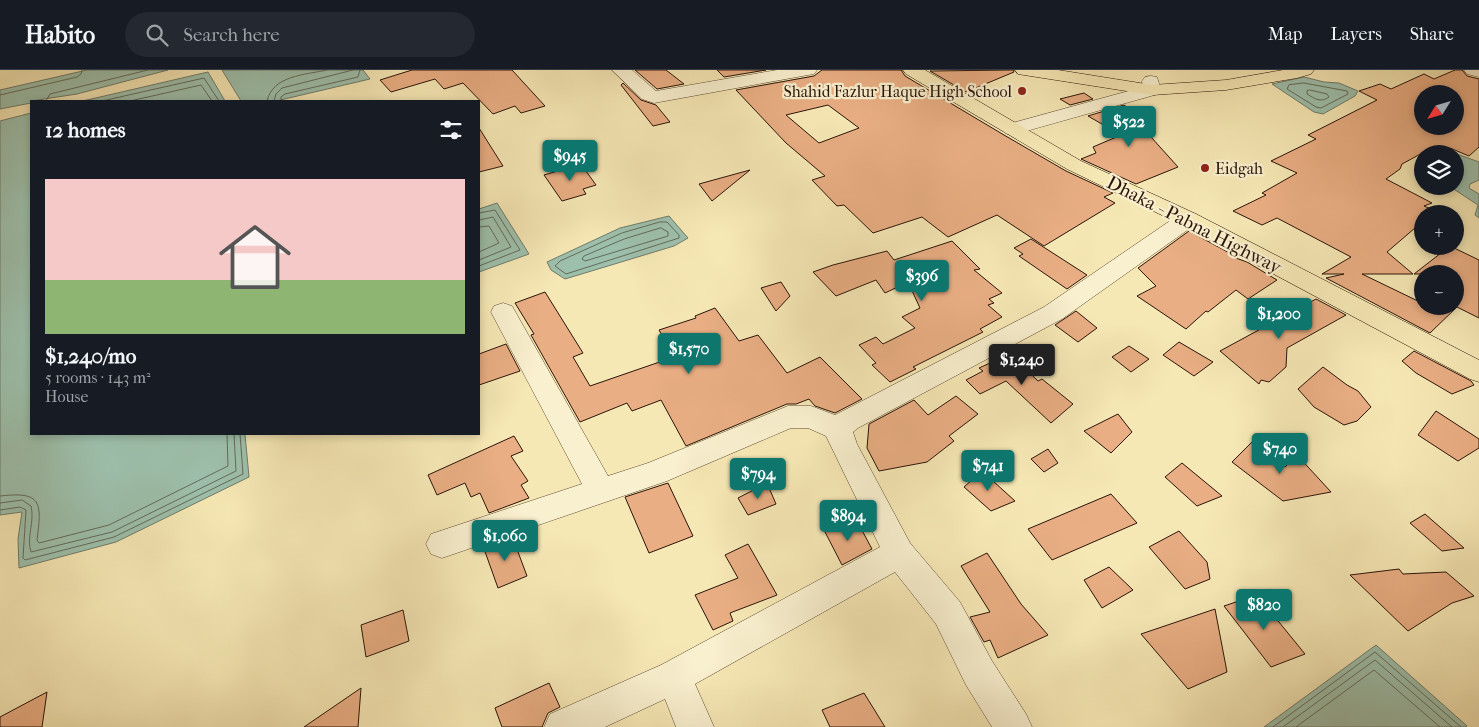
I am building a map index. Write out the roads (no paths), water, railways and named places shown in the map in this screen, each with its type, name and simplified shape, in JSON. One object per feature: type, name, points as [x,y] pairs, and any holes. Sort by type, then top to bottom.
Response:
[{"type":"main road","name":"Dhaka - Pabna Highway","points":[[912,70],[1074,164],[1188,219],[1479,372]]},
{"type":"main road","points":[[1024,70],[1151,85],[1226,85],[1305,70]]},
{"type":"main road","points":[[1068,70],[1151,85],[1263,70]]},
{"type":"street","points":[[621,70],[649,95],[654,97],[808,70]]},
{"type":"street","points":[[1473,70],[1479,72]]},
{"type":"street","points":[[1012,129],[1151,85]]},
{"type":"street","points":[[838,429],[848,420],[1053,313],[1188,219]]},
{"type":"street","points":[[503,312],[601,491]]},
{"type":"street","points":[[442,544],[657,472],[788,417],[811,416],[838,429],[843,444],[899,553],[948,613],[979,673],[1013,727]]},
{"type":"street","points":[[563,727],[674,677],[899,553]]},
{"type":"street","points":[[674,677],[695,727]]},
{"type":"water","points":[[87,70],[168,70],[77,94],[30,100],[30,103],[0,109],[0,90]]},
{"type":"water","points":[[222,70],[363,70],[370,79],[280,100],[240,100]]},
{"type":"water","points":[[208,72],[224,100],[87,100]]},
{"type":"water","points":[[1304,77],[1324,82],[1339,83],[1358,91],[1355,96],[1323,114],[1314,112],[1272,84]]},
{"type":"water","points":[[30,113],[30,435],[245,435],[249,477],[116,542],[19,568],[18,539],[22,512],[0,515],[0,121]]},
{"type":"water","points":[[1464,157],[1479,162],[1479,180],[1470,184],[1469,188],[1479,194],[1479,218],[1475,215],[1478,205],[1463,195]]},
{"type":"water","points":[[497,203],[529,254],[480,272],[480,209]]},
{"type":"water","points":[[669,216],[688,238],[674,246],[565,279],[551,270],[547,262],[620,228]]},
{"type":"water","points":[[1376,645],[1467,726],[1264,727]]},
{"type":"place","name":"Shahid Fazlur Haque High School","points":[[1022,91]]},
{"type":"place","name":"Eidgah","points":[[1205,168]]}]
